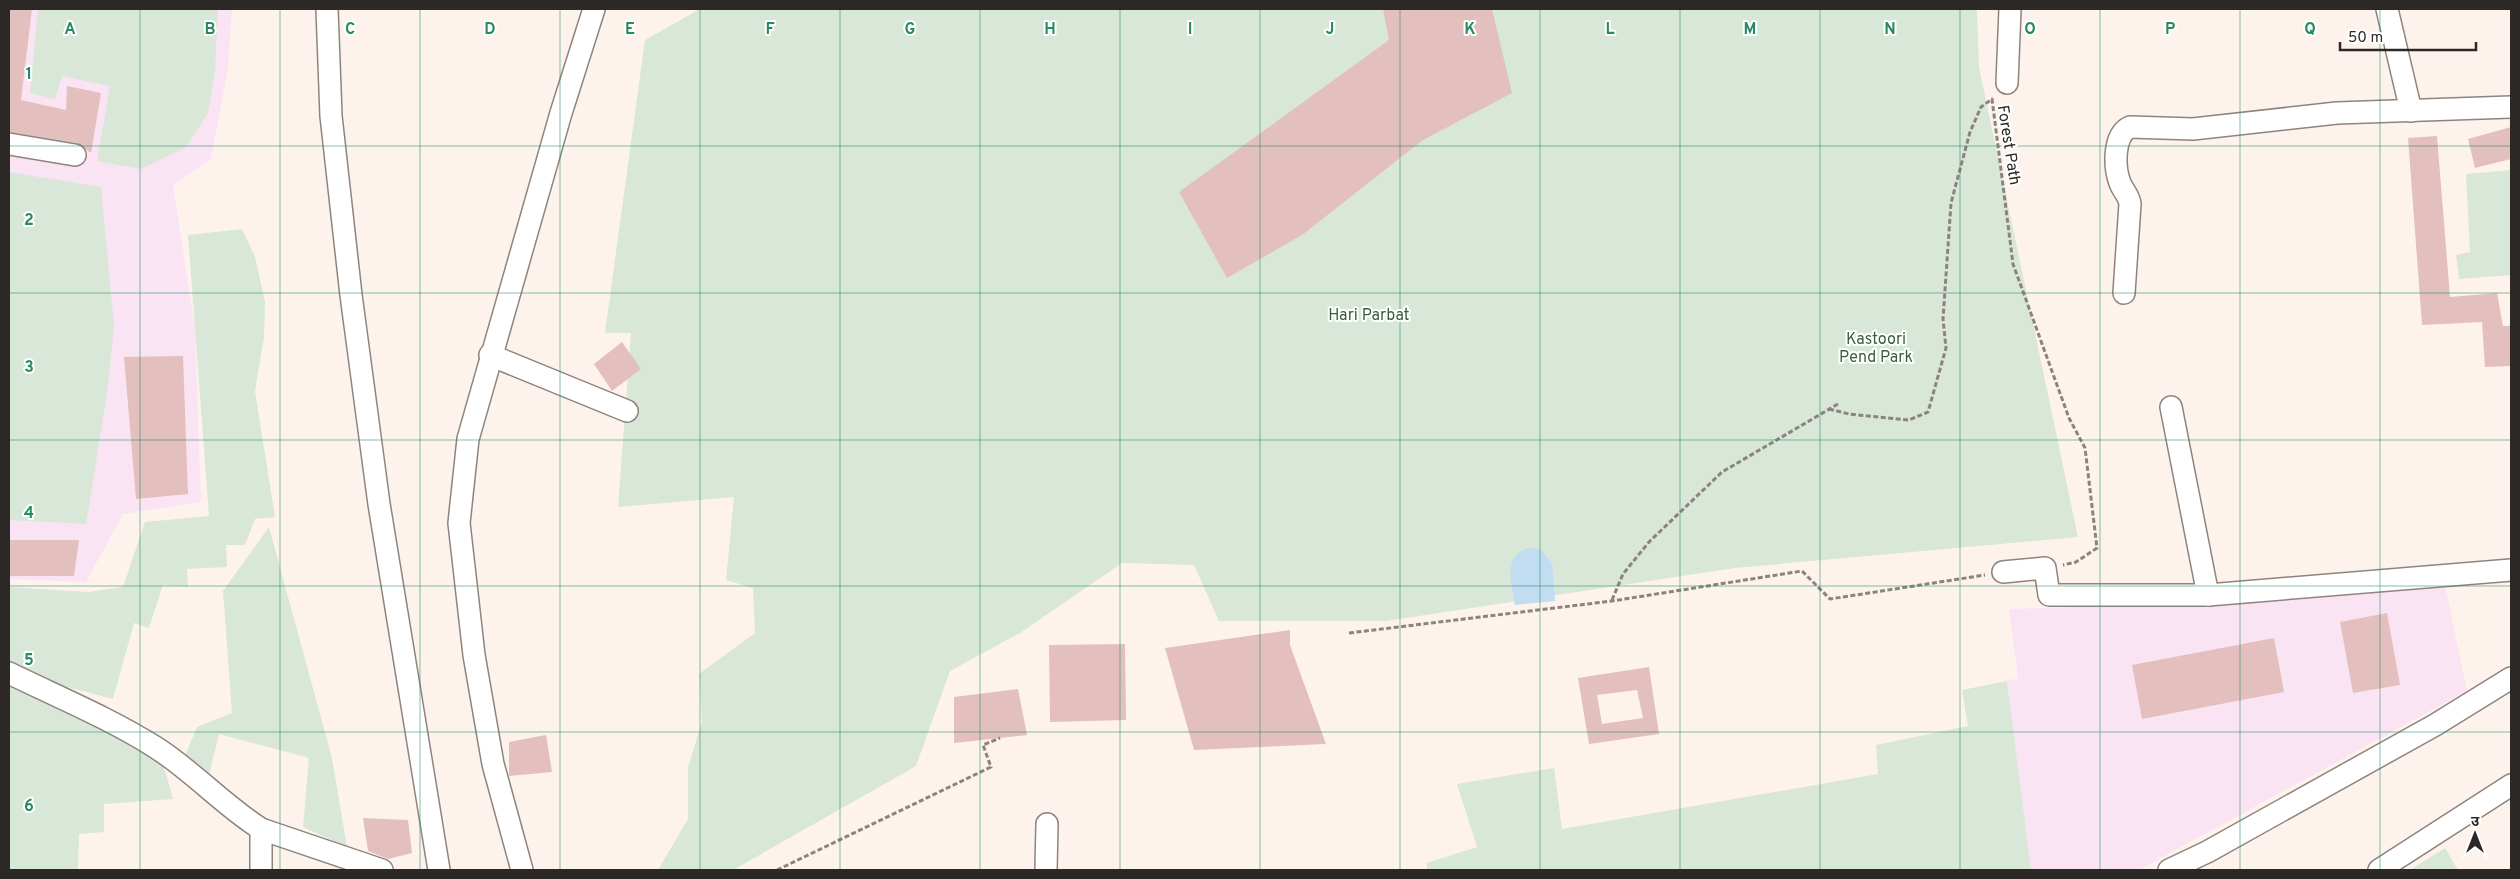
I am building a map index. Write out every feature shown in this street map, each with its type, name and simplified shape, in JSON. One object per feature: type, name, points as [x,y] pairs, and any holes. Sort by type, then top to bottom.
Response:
[{"type":"street","points":[[327,9],[331,116],[356,333],[379,504],[439,870]]},
{"type":"street","points":[[522,870],[493,764],[474,655],[458,523],[468,439],[490,355],[594,9]]},
{"type":"street","points":[[2007,83],[2010,9]]},
{"type":"street","points":[[2387,9],[2411,111]]},
{"type":"street","points":[[2124,293],[2130,204],[2129,198],[2118,177],[2117,141],[2123,130],[2130,127],[2193,129],[2226,127],[2337,113],[2511,107]]},
{"type":"street","points":[[9,144],[75,155]]},
{"type":"street","points":[[490,355],[627,411]]},
{"type":"street","points":[[2170,407],[2208,595]]},
{"type":"street","points":[[2003,572],[2045,568],[2049,595],[2208,595],[2511,570]]},
{"type":"street","points":[[9,673],[124,729],[156,748],[184,767],[245,819],[261,828],[382,870]]},
{"type":"street","points":[[2169,870],[2208,852],[2427,729],[2511,678]]},
{"type":"street","points":[[2379,870],[2511,785]]},
{"type":"street","points":[[1046,870],[1047,824]]},
{"type":"street","points":[[261,828],[261,870]]},
{"type":"path","name":"Forest Path","points":[[1829,409],[1849,414],[1909,420],[1928,412],[1946,348],[1943,319],[1951,203],[1970,132],[1981,107],[1992,99],[2013,264],[2069,418],[2085,448],[2097,548],[2076,562],[2045,568]]},
{"type":"path","points":[[1612,601],[1623,574],[1649,542],[1722,472],[1838,404]]},
{"type":"path","points":[[1349,633],[1612,601],[1802,570],[1830,599],[2003,572]]},
{"type":"path","points":[[777,870],[991,767],[983,744],[1000,738]]},
{"type":"shaded area","points":[[9,9],[232,9],[228,68],[211,159],[173,185],[195,328],[201,502],[123,514],[86,582],[9,579]]},
{"type":"shaded area","points":[[2445,585],[2467,691],[2139,870],[2031,870],[2007,681],[2018,678],[2009,609],[2226,602]]},
{"type":"green space","points":[[38,9],[218,9],[215,71],[208,113],[186,147],[141,169],[97,161],[110,86],[62,76],[55,99],[30,93]]},
{"type":"green space","name":"Hari Parbat","points":[[700,9],[1977,9],[1979,67],[2078,537],[1735,568],[1386,621],[1219,621],[1194,565],[1122,563],[1020,633],[950,671],[916,766],[733,870],[658,870],[688,819],[688,767],[702,722],[699,674],[755,633],[753,588],[726,580],[734,497],[618,507],[631,333],[605,333],[645,40]]},
{"type":"green space","points":[[2511,170],[2511,275],[2459,279],[2456,255],[2470,252],[2466,174]]},
{"type":"green space","points":[[9,172],[101,187],[114,326],[107,394],[86,524],[9,520]]},
{"type":"green space","points":[[242,229],[255,257],[265,302],[264,337],[255,391],[275,517],[255,519],[245,545],[226,545],[227,567],[187,569],[188,587],[163,585],[149,628],[134,623],[113,699],[56,684],[9,663],[9,587],[88,592],[123,587],[145,522],[209,516],[188,235]]},
{"type":"green space","points":[[269,527],[332,758],[347,847],[303,827],[309,758],[219,734],[209,775],[185,756],[197,727],[232,713],[223,591]]},
{"type":"green space","points":[[2007,681],[2031,870],[1427,870],[1427,863],[1477,847],[1457,784],[1554,768],[1562,829],[1878,774],[1876,745],[1968,726],[1962,690]]},
{"type":"green space","points":[[9,685],[108,731],[163,764],[173,799],[104,804],[104,832],[79,834],[78,870],[9,870]]},
{"type":"green space","points":[[2445,848],[2458,870],[2410,870]]},
{"type":"water","points":[[1527,548],[1540,549],[1552,563],[1555,601],[1515,605],[1510,572],[1511,564],[1519,552]]},
{"type":"building","points":[[9,9],[32,9],[21,100],[66,110],[67,86],[101,93],[91,153],[77,143],[9,132]]},
{"type":"building","points":[[1383,9],[1492,9],[1512,93],[1423,140],[1302,235],[1227,278],[1179,192],[1389,40]]},
{"type":"building","points":[[2511,127],[2511,159],[2475,168],[2468,139]]},
{"type":"building","points":[[2437,136],[2450,297],[2497,293],[2503,326],[2511,326],[2511,366],[2485,367],[2482,322],[2422,325],[2408,138]]},
{"type":"building","points":[[622,342],[641,369],[612,391],[594,364]]},
{"type":"building","points":[[183,356],[188,494],[136,499],[124,357]]},
{"type":"building","points":[[9,540],[79,540],[74,576],[9,576]]},
{"type":"building","points":[[2387,613],[2400,685],[2353,693],[2340,622]]},
{"type":"building","points":[[1290,630],[1290,645],[1326,744],[1194,750],[1165,648]]},
{"type":"building","points":[[2274,638],[2284,692],[2142,719],[2132,665]]},
{"type":"building","points":[[1125,644],[1126,720],[1050,722],[1049,645]]},
{"type":"building","points":[[1649,667],[1659,734],[1589,744],[1578,678]],"holes":[[[1637,690],[1643,718],[1602,724],[1597,695]]]},
{"type":"building","points":[[1018,689],[1027,735],[954,743],[954,697]]},
{"type":"building","points":[[546,735],[552,772],[509,776],[509,742]]},
{"type":"building","points":[[363,818],[408,820],[412,853],[388,859],[368,851]]},
{"type":"park label","name":"Kastoori Pend Park","points":[[1876,347]]}]
